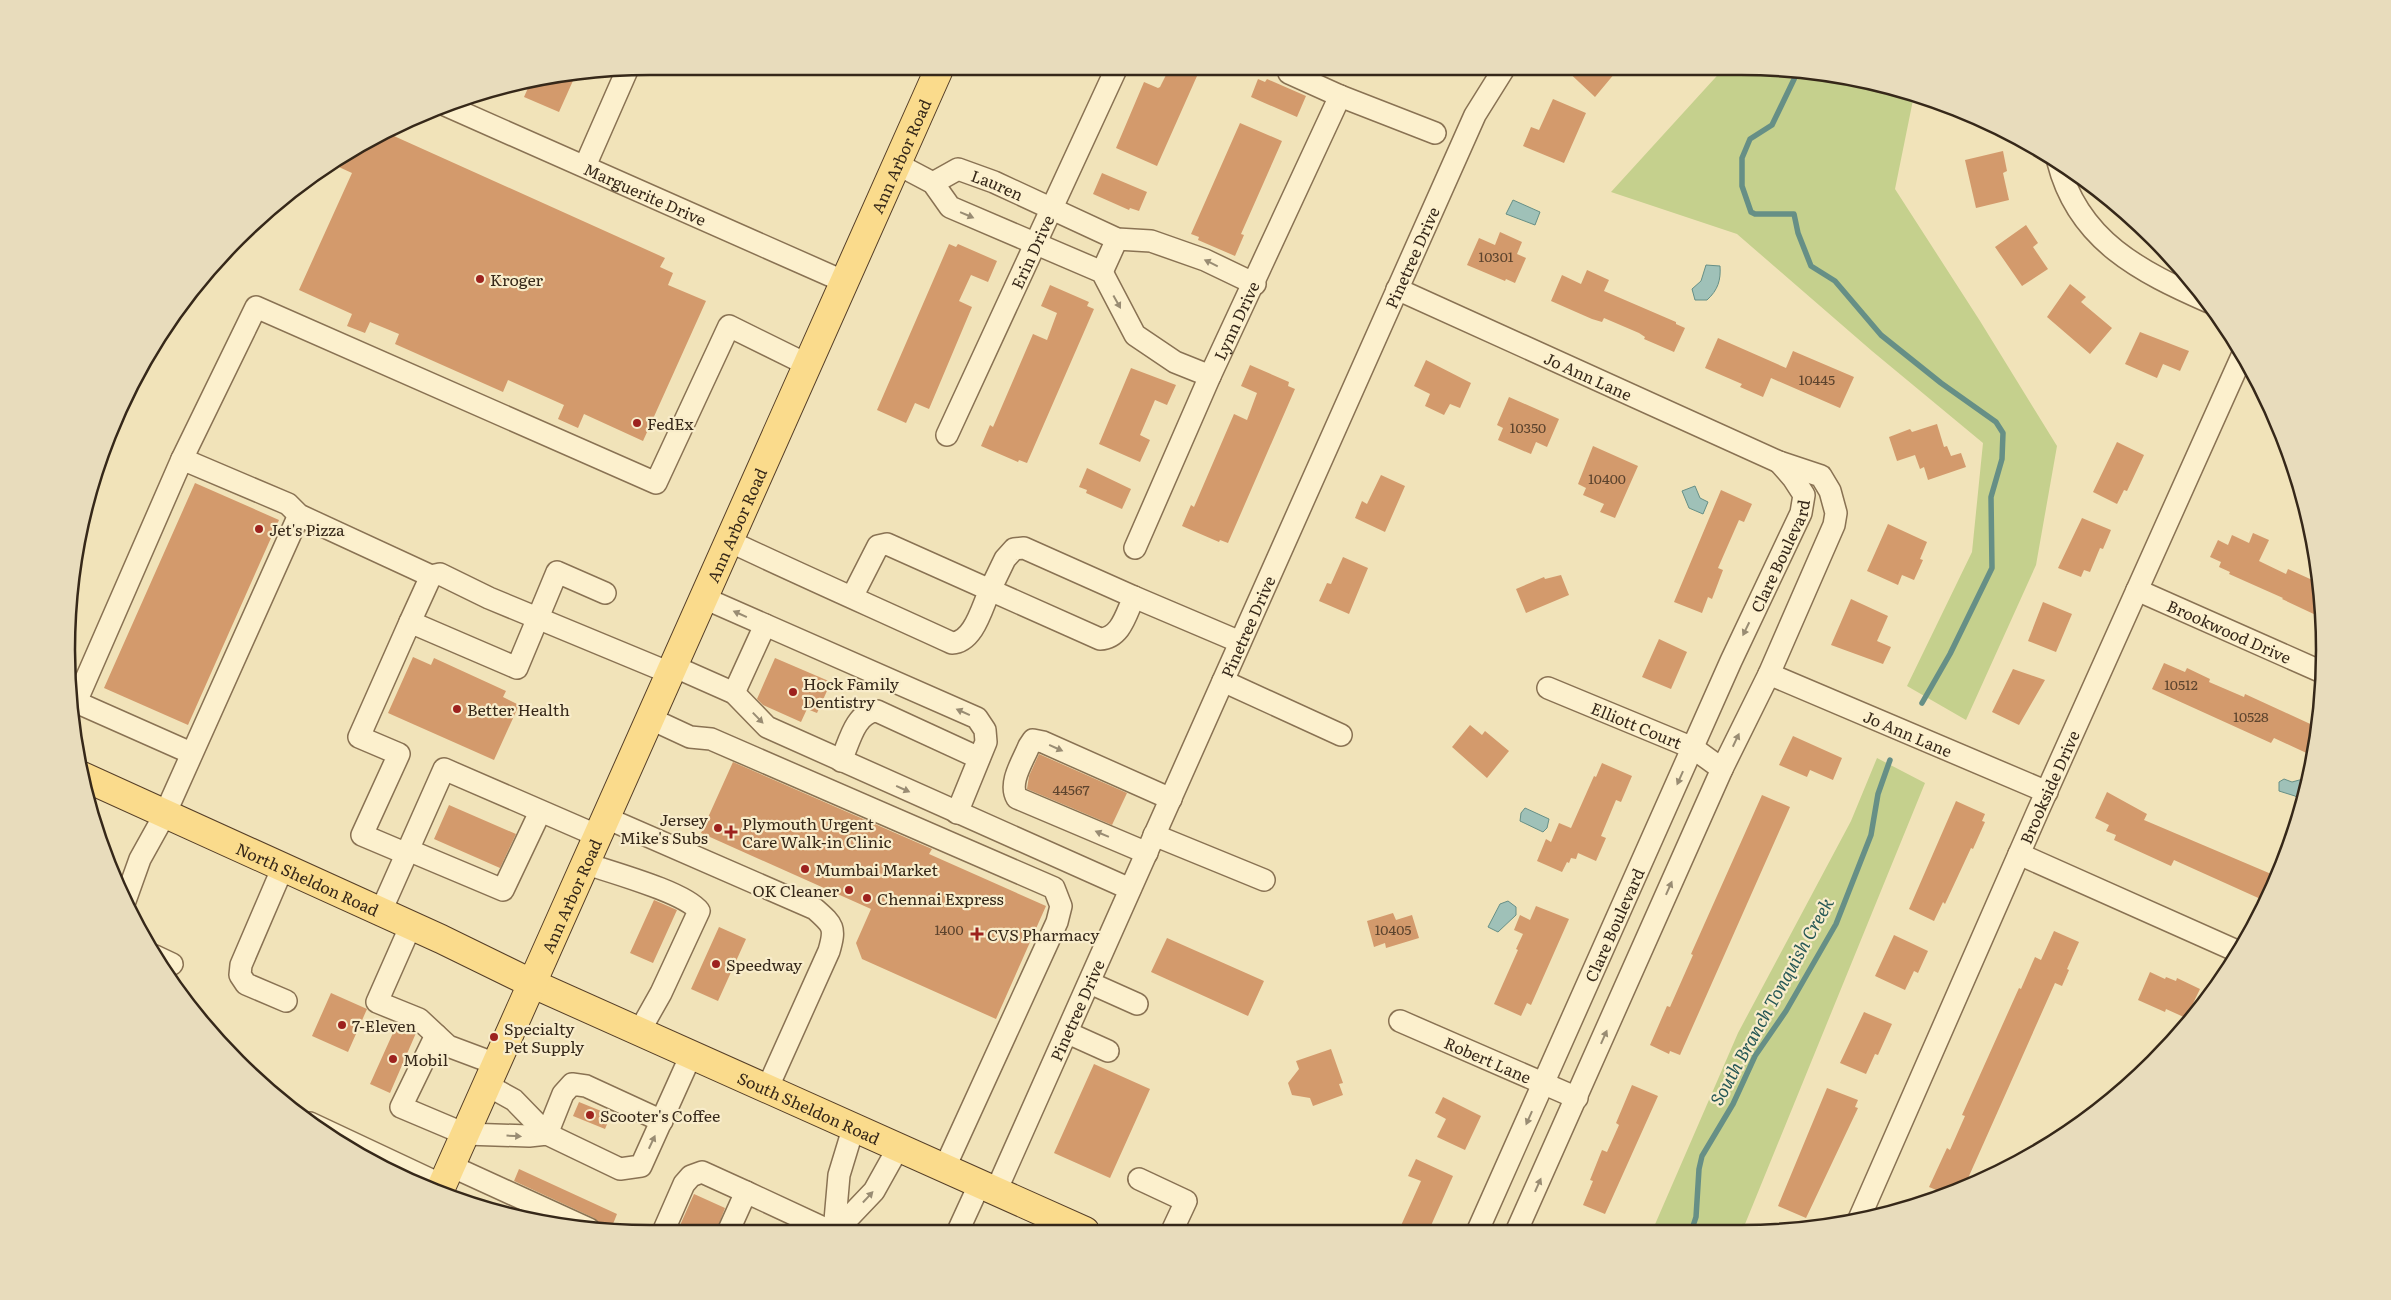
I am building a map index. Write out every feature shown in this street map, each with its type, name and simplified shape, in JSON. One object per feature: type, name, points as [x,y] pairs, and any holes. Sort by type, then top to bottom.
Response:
[{"type":"main road","name":"Ann Arbor Road","points":[[444,1180],[600,826],[704,598],[936,75]]},
{"type":"main road","name":"North Sheldon Road","points":[[90,780],[381,911],[532,983]]},
{"type":"main road","name":"South Sheldon Road","points":[[532,983],[853,1129],[945,1167],[1072,1225]]},
{"type":"street","name":"Erin Drive","points":[[947,435],[1112,75]]},
{"type":"street","points":[[1293,75],[1340,96],[1435,133]]},
{"type":"street","name":"Pinetree Drive","points":[[963,1225],[988,1187],[1068,1033],[1150,844],[1475,115],[1500,75]]},
{"type":"street","points":[[586,166],[625,76]]},
{"type":"street","name":"Lynn Drive","points":[[1135,548],[1210,376],[1255,284],[1340,96]]},
{"type":"street","name":"Marguerite Drive","points":[[455,110],[845,282]]},
{"type":"street","points":[[897,164],[933,183],[950,207],[1036,242],[1102,272],[1135,335],[1175,362],[1210,376]]},
{"type":"street","name":"Lauren","points":[[933,183],[958,170],[994,182],[1117,239],[1151,241],[1205,260],[1255,284]]},
{"type":"street","points":[[2062,174],[2070,194],[2086,222],[2108,245],[2128,262],[2155,278],[2193,295]]},
{"type":"street","points":[[1102,272],[1117,239]]},
{"type":"street","name":"Jo Ann Lane","points":[[1397,288],[1779,462]]},
{"type":"street","points":[[77,699],[182,459],[256,307],[656,483],[729,326],[808,365]]},
{"type":"street","name":"Brookside Drive","points":[[1862,1212],[2019,854],[2239,363]]},
{"type":"street","points":[[182,459],[288,504],[299,515],[431,576],[440,574],[539,619],[734,693],[767,727],[1130,890]]},
{"type":"street","name":"Clare Boulevard","points":[[1519,1225],[1722,769],[1769,674],[1834,525],[1836,513],[1830,491],[1821,476],[1779,462]]},
{"type":"street","name":"Clare Boulevard","points":[[1480,1225],[1731,661],[1801,513],[1804,495],[1779,462]]},
{"type":"street","points":[[128,891],[140,859],[165,814],[299,515]]},
{"type":"street","points":[[729,541],[952,643],[961,642],[969,635],[1005,559],[1014,549],[1024,548],[1240,642]]},
{"type":"street","points":[[852,597],[878,546],[887,544],[1100,638],[1109,638],[1118,630],[1134,597]]},
{"type":"street","points":[[410,622],[517,668],[557,572],[605,593]]},
{"type":"street","points":[[431,576],[359,737],[399,754],[362,835],[503,890],[540,812]]},
{"type":"street","name":"Brookwood Drive","points":[[2137,590],[2315,669]]},
{"type":"street","points":[[704,598],[977,718],[985,730],[986,742],[957,813]]},
{"type":"street","points":[[734,693],[765,625]]},
{"type":"street","name":"Jo Ann Lane","points":[[1769,674],[2047,792]]},
{"type":"street","points":[[1223,681],[1342,734]]},
{"type":"street","name":"Elliott Court","points":[[1548,688],[1693,748],[1722,769]]},
{"type":"street","points":[[78,703],[191,753]]},
{"type":"street","points":[[841,760],[860,717],[868,711],[876,711],[979,758]]},
{"type":"street","points":[[650,718],[690,737],[711,739],[1054,888],[1061,906],[1057,922],[945,1167]]},
{"type":"street","points":[[1171,799],[1043,742],[1033,740],[1014,784],[1013,791],[1017,798],[1150,844],[1264,880]]},
{"type":"street","points":[[381,911],[444,770],[540,812],[600,826],[815,909],[831,923],[834,935],[829,951],[767,1089]]},
{"type":"street","points":[[2019,854],[2232,949]]},
{"type":"street","points":[[584,863],[675,894],[693,902],[699,910],[661,993],[640,1032]]},
{"type":"street","points":[[283,867],[245,957],[240,975],[246,984],[286,1000]]},
{"type":"street","points":[[411,925],[377,1002],[419,1019],[448,1046],[491,1075],[547,1134],[620,1169],[641,1166],[691,1055]]},
{"type":"street","points":[[1090,983],[1137,1004]]},
{"type":"street","name":"Robert Lane","points":[[1400,1021],[1577,1098]]},
{"type":"street","points":[[1068,1033],[1108,1051]]},
{"type":"street","points":[[436,1035],[402,1107],[465,1134],[528,1136],[547,1134]]},
{"type":"street","points":[[547,1134],[563,1094],[572,1084],[586,1086],[662,1120]]},
{"type":"street","points":[[835,1225],[839,1175],[853,1129]]},
{"type":"street","points":[[349,1140],[444,1180],[551,1216]]},
{"type":"street","points":[[841,1225],[874,1191],[898,1148]]},
{"type":"street","points":[[666,1225],[684,1184],[691,1176],[702,1172],[819,1225]]},
{"type":"street","points":[[1140,1179],[1186,1201],[1175,1225]]},
{"type":"street","points":[[731,1225],[746,1192]]},
{"type":"green space","points":[[1718,75],[1779,76],[1816,80],[1853,86],[1913,102],[1895,189],[1980,321],[2057,446],[2036,565],[1966,720],[1907,686],[1972,552],[1983,443],[1872,351],[1737,234],[1611,192]]},
{"type":"green space","points":[[1877,758],[1925,783],[1745,1225],[1655,1225],[1738,1033],[1851,821]]},
{"type":"water","points":[[1513,200],[1540,212],[1535,225],[1506,214]]},
{"type":"water","points":[[1706,265],[1720,266],[1718,284],[1707,300],[1695,300],[1692,289],[1701,281]]},
{"type":"water","points":[[1695,486],[1700,498],[1708,502],[1703,514],[1689,508],[1682,491]]},
{"type":"water","points":[[2284,779],[2292,782],[2301,780],[2296,797],[2279,791],[2279,782]]},
{"type":"water","points":[[1525,808],[1549,819],[1547,828],[1543,832],[1520,821],[1521,813]]},
{"type":"water","points":[[1508,901],[1516,907],[1516,915],[1498,932],[1488,927],[1500,904]]},
{"type":"building","points":[[1166,75],[1197,75],[1157,166],[1116,148],[1144,82],[1158,88]]},
{"type":"building","points":[[1572,75],[1613,75],[1595,97]]},
{"type":"building","points":[[1258,79],[1265,82],[1267,79],[1306,96],[1297,117],[1251,97]]},
{"type":"building","points":[[573,80],[559,112],[524,97],[528,88]]},
{"type":"building","points":[[1553,99],[1586,113],[1564,163],[1523,146],[1531,127],[1539,130]]},
{"type":"building","points":[[1240,123],[1282,141],[1241,234],[1244,235],[1235,256],[1198,240],[1199,237],[1191,234]]},
{"type":"building","name":"Kroger","points":[[393,136],[665,258],[660,267],[673,273],[668,285],[706,301],[643,441],[584,414],[578,428],[558,419],[564,405],[508,380],[503,392],[395,344],[399,334],[370,322],[365,333],[347,326],[352,314],[299,290],[352,173],[339,167]]},
{"type":"building","points":[[2003,151],[2007,171],[2003,173],[2009,200],[1976,208],[1965,160]]},
{"type":"building","points":[[1102,173],[1147,192],[1139,211],[1130,208],[1129,210],[1093,194]]},
{"type":"building","points":[[2026,225],[2038,243],[2033,247],[2048,269],[2022,286],[1995,247]]},
{"type":"building","points":[[1500,232],[1522,242],[1517,254],[1526,258],[1515,283],[1506,279],[1505,281],[1467,265],[1479,238],[1495,245]]},
{"type":"building","points":[[949,244],[956,247],[958,244],[997,261],[988,282],[971,275],[959,301],[972,307],[929,409],[915,403],[906,423],[877,410]]},
{"type":"building","points":[[1587,270],[1609,280],[1604,291],[1676,322],[1676,324],[1685,328],[1674,352],[1644,339],[1645,337],[1639,333],[1604,318],[1602,322],[1592,319],[1551,301],[1562,275],[1581,284]]},
{"type":"building","points":[[2070,284],[2086,297],[2081,302],[2112,328],[2090,354],[2047,317]]},
{"type":"building","points":[[1050,285],[1089,302],[1087,306],[1094,309],[1027,463],[1019,460],[1018,462],[981,446],[990,425],[993,427],[1033,334],[1047,340],[1057,313],[1041,306]]},
{"type":"building","points":[[2140,332],[2189,351],[2180,371],[2163,364],[2157,378],[2125,364]]},
{"type":"building","points":[[1718,338],[1786,368],[1793,351],[1854,377],[1840,408],[1771,378],[1763,397],[1740,387],[1742,384],[1705,368]]},
{"type":"building","points":[[1426,360],[1471,383],[1460,408],[1450,404],[1444,415],[1425,406],[1430,394],[1414,386]]},
{"type":"building","points":[[1250,365],[1289,382],[1288,386],[1295,389],[1228,543],[1220,540],[1219,542],[1182,526],[1191,505],[1194,507],[1234,414],[1247,420],[1257,393],[1241,386]]},
{"type":"building","points":[[1131,368],[1176,385],[1167,405],[1155,400],[1140,435],[1150,440],[1140,462],[1099,444]]},
{"type":"building","points":[[1509,397],[1559,419],[1547,447],[1536,442],[1531,454],[1498,440],[1503,428],[1497,425]]},
{"type":"building","points":[[1937,424],[1944,447],[1947,446],[1951,456],[1961,453],[1966,467],[1928,480],[1924,467],[1920,469],[1915,455],[1897,461],[1889,437],[1910,429],[1912,432]]},
{"type":"building","points":[[2117,442],[2144,455],[2127,491],[2124,490],[2117,504],[2093,492]]},
{"type":"building","points":[[1593,446],[1638,466],[1615,518],[1600,512],[1604,504],[1583,495],[1586,488],[1578,484]]},
{"type":"building","points":[[1087,468],[1131,489],[1122,509],[1086,493],[1087,490],[1079,487]]},
{"type":"building","points":[[1381,475],[1405,486],[1385,532],[1355,518],[1362,501],[1367,504]]},
{"type":"building","points":[[195,483],[279,520],[188,725],[104,688]]},
{"type":"building","points":[[1721,490],[1752,504],[1744,522],[1739,520],[1718,568],[1723,570],[1712,599],[1708,597],[1702,613],[1674,602]]},
{"type":"building","points":[[2082,518],[2111,530],[2103,549],[2100,548],[2090,572],[2084,570],[2081,577],[2058,568]]},
{"type":"building","points":[[1888,524],[1927,542],[1920,559],[1923,560],[1914,580],[1902,575],[1898,585],[1867,571]]},
{"type":"building","points":[[2253,533],[2269,540],[2259,561],[2286,574],[2288,569],[2311,580],[2315,615],[2229,574],[2230,572],[2219,567],[2221,562],[2210,557],[2218,540],[2228,545],[2232,535],[2249,543]]},
{"type":"building","points":[[1343,557],[1368,568],[1349,614],[1319,601],[1327,583],[1331,584]]},
{"type":"building","points":[[1561,575],[1569,595],[1526,613],[1516,589],[1544,577],[1545,579]]},
{"type":"building","points":[[1851,599],[1888,616],[1877,641],[1891,647],[1883,664],[1831,645]]},
{"type":"building","points":[[2043,602],[2072,614],[2056,652],[2028,641]]},
{"type":"building","points":[[1659,639],[1687,652],[1671,689],[1642,677]]},
{"type":"building","points":[[413,657],[431,665],[434,658],[506,691],[503,697],[519,705],[494,760],[388,713]]},
{"type":"building","name":"Hock Family Dentistry","points":[[775,658],[831,682],[817,713],[807,709],[801,722],[763,705],[757,699]]},
{"type":"building","points":[[2164,663],[2185,672],[2187,668],[2210,679],[2209,682],[2244,697],[2245,694],[2311,724],[2306,753],[2274,738],[2271,743],[2152,689]]},
{"type":"building","points":[[2013,669],[2045,680],[2019,725],[1992,712]]},
{"type":"building","points":[[1470,725],[1482,735],[1485,731],[1509,751],[1487,778],[1452,747]]},
{"type":"building","points":[[1793,736],[1842,758],[1833,780],[1810,770],[1807,777],[1779,765]]},
{"type":"building","points":[[1039,754],[1127,793],[1112,825],[1027,789],[1029,776]]},
{"type":"building","points":[[733,762],[932,849],[929,854],[1046,906],[996,1019],[862,959],[856,943],[871,909],[701,833]]},
{"type":"building","points":[[1602,763],[1632,776],[1621,802],[1616,800],[1601,836],[1606,838],[1596,861],[1578,853],[1576,859],[1571,858],[1569,863],[1567,862],[1562,872],[1537,861],[1546,839],[1551,842],[1559,823],[1571,828],[1594,776],[1596,777]]},
{"type":"building","points":[[2107,792],[2147,814],[2144,820],[2270,874],[2259,898],[2174,860],[2171,866],[2114,840],[2116,835],[2106,831],[2109,825],[2095,818]]},
{"type":"building","points":[[1762,795],[1790,807],[1680,1055],[1670,1051],[1669,1054],[1650,1045],[1667,1006],[1670,1007],[1693,955],[1691,954]]},
{"type":"building","points":[[1956,801],[1985,814],[1982,821],[1985,822],[1945,904],[1943,902],[1934,921],[1909,909]]},
{"type":"building","points":[[449,805],[516,834],[500,868],[434,839]]},
{"type":"building","points":[[654,900],[677,910],[653,963],[630,953]]},
{"type":"building","points":[[1536,906],[1569,919],[1531,1005],[1527,1003],[1521,1016],[1494,1004],[1518,950],[1516,949],[1523,934],[1514,930],[1520,915],[1530,920]]},
{"type":"building","points":[[1393,913],[1396,920],[1412,915],[1419,938],[1386,948],[1385,943],[1374,947],[1367,921]]},
{"type":"building","points":[[719,927],[746,939],[718,1001],[691,989]]},
{"type":"building","points":[[2054,931],[2079,942],[2062,986],[2055,983],[1968,1178],[1937,1190],[1929,1187],[1947,1148],[1950,1150],[1965,1116],[1962,1115],[2019,988],[2021,989],[2035,957],[2041,960]]},
{"type":"building","points":[[1894,935],[1928,951],[1918,973],[1914,971],[1905,990],[1875,976]]},
{"type":"building","points":[[1167,938],[1264,981],[1248,1016],[1151,972]]},
{"type":"building","points":[[2150,972],[2165,979],[2166,977],[2176,981],[2177,978],[2200,989],[2191,1007],[2183,1017],[2166,1009],[2165,1012],[2138,1000]]},
{"type":"building","points":[[331,993],[367,1009],[348,1052],[312,1036]]},
{"type":"building","points":[[1864,1012],[1892,1024],[1878,1055],[1875,1054],[1866,1074],[1840,1063]]},
{"type":"building","points":[[397,1024],[416,1033],[390,1093],[370,1084]]},
{"type":"building","points":[[1331,1049],[1343,1083],[1339,1084],[1343,1095],[1313,1106],[1310,1098],[1292,1095],[1288,1083],[1299,1069],[1296,1061]]},
{"type":"building","points":[[1094,1064],[1150,1089],[1110,1178],[1054,1153]]},
{"type":"building","points":[[1632,1085],[1658,1096],[1605,1214],[1583,1205],[1593,1181],[1590,1180],[1602,1150],[1607,1152],[1619,1125],[1616,1123]]},
{"type":"building","points":[[1827,1088],[1858,1100],[1855,1107],[1858,1108],[1806,1218],[1778,1206]]},
{"type":"building","points":[[1443,1097],[1481,1116],[1465,1150],[1437,1137],[1446,1119],[1435,1113]]},
{"type":"building","points":[[579,1102],[611,1115],[605,1129],[573,1116]]},
{"type":"building","points":[[1416,1159],[1453,1176],[1431,1225],[1401,1225],[1421,1181],[1408,1176]]},
{"type":"building","points":[[519,1169],[617,1214],[613,1224],[599,1223],[594,1218],[514,1181]]},
{"type":"building","points":[[694,1194],[725,1208],[719,1225],[680,1225]]},
{"type":"waterway","name":"South Branch Tonquish Creek","points":[[1795,78],[1772,125],[1750,139],[1742,158],[1742,186],[1751,212],[1755,214],[1794,214],[1798,233],[1811,266],[1835,281],[1881,335],[1941,383],[1996,422],[2003,433],[2002,459],[1991,497],[1992,568],[1950,654],[1922,703]]},
{"type":"waterway","name":"South Branch Tonquish Creek","points":[[1693,1225],[1696,1217],[1699,1169],[1702,1156],[1733,1104],[1755,1056],[1786,1011],[1836,924],[1871,835],[1878,794],[1890,760]]},
{"type":"place","name":"Kroger","points":[[480,279]]},
{"type":"place","name":"FedEx","points":[[637,423]]},
{"type":"place","name":"Jet's Pizza","points":[[259,529]]},
{"type":"place","name":"Hock Family Dentistry","points":[[793,692]]},
{"type":"place","name":"Better Health","points":[[457,709]]},
{"type":"place","name":"Jersey Mike's Subs","points":[[718,828]]},
{"type":"place","name":"Plymouth Urgent Care Walk-in Clinic","points":[[731,832]]},
{"type":"place","name":"Mumbai Market","points":[[805,869]]},
{"type":"place","name":"OK Cleaner","points":[[849,890]]},
{"type":"place","name":"Chennai Express","points":[[867,898]]},
{"type":"place","name":"CVS Pharmacy","points":[[977,934]]},
{"type":"place","name":"Speedway","points":[[716,964]]},
{"type":"place","name":"7-Eleven","points":[[342,1025]]},
{"type":"place","name":"Specialty Pet Supply","points":[[494,1037]]},
{"type":"place","name":"Mobil","points":[[393,1059]]},
{"type":"place","name":"Scooter's Coffee","points":[[590,1115]]}]
